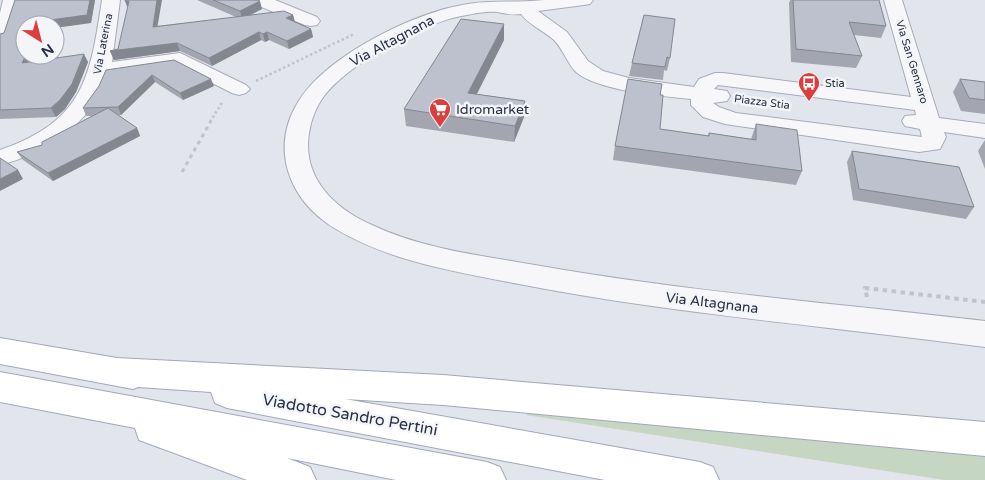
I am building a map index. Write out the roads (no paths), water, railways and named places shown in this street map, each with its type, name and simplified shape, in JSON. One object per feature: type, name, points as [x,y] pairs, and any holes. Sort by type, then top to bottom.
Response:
[{"type":"main road","name":"Viadotto Sandro Pertini","points":[[0,351],[700,480]]},
{"type":"main road","points":[[114,372],[443,390],[985,439]]},
{"type":"main road","points":[[0,387],[487,480]]},
{"type":"main road","points":[[95,405],[194,445],[297,480]]},
{"type":"street","points":[[0,37],[12,0]]},
{"type":"street","name":"Via Laterina","points":[[0,158],[29,148],[61,126],[89,95],[99,70],[112,0]]},
{"type":"street","points":[[260,0],[311,21]]},
{"type":"street","points":[[584,0],[526,7],[531,17],[549,27],[564,40],[583,68],[597,76],[617,82],[692,93],[709,81],[727,79],[928,114],[985,131]]},
{"type":"street","name":"Via San Gennaro","points":[[692,93],[705,108],[726,118],[929,145],[934,142],[928,114],[893,0]]},
{"type":"street","points":[[564,3],[568,14],[564,26],[564,40]]},
{"type":"street","name":"Via Altagnana","points":[[526,7],[463,19],[420,31],[355,77],[334,95],[317,121],[314,134],[314,153],[321,175],[340,198],[373,220],[441,256],[531,275],[627,293],[985,334]]},
{"type":"street","points":[[99,70],[180,59],[239,89]]},
{"type":"place","name":"Stia","points":[[809,102]]},
{"type":"place","name":"Idromarket","points":[[440,128]]}]
